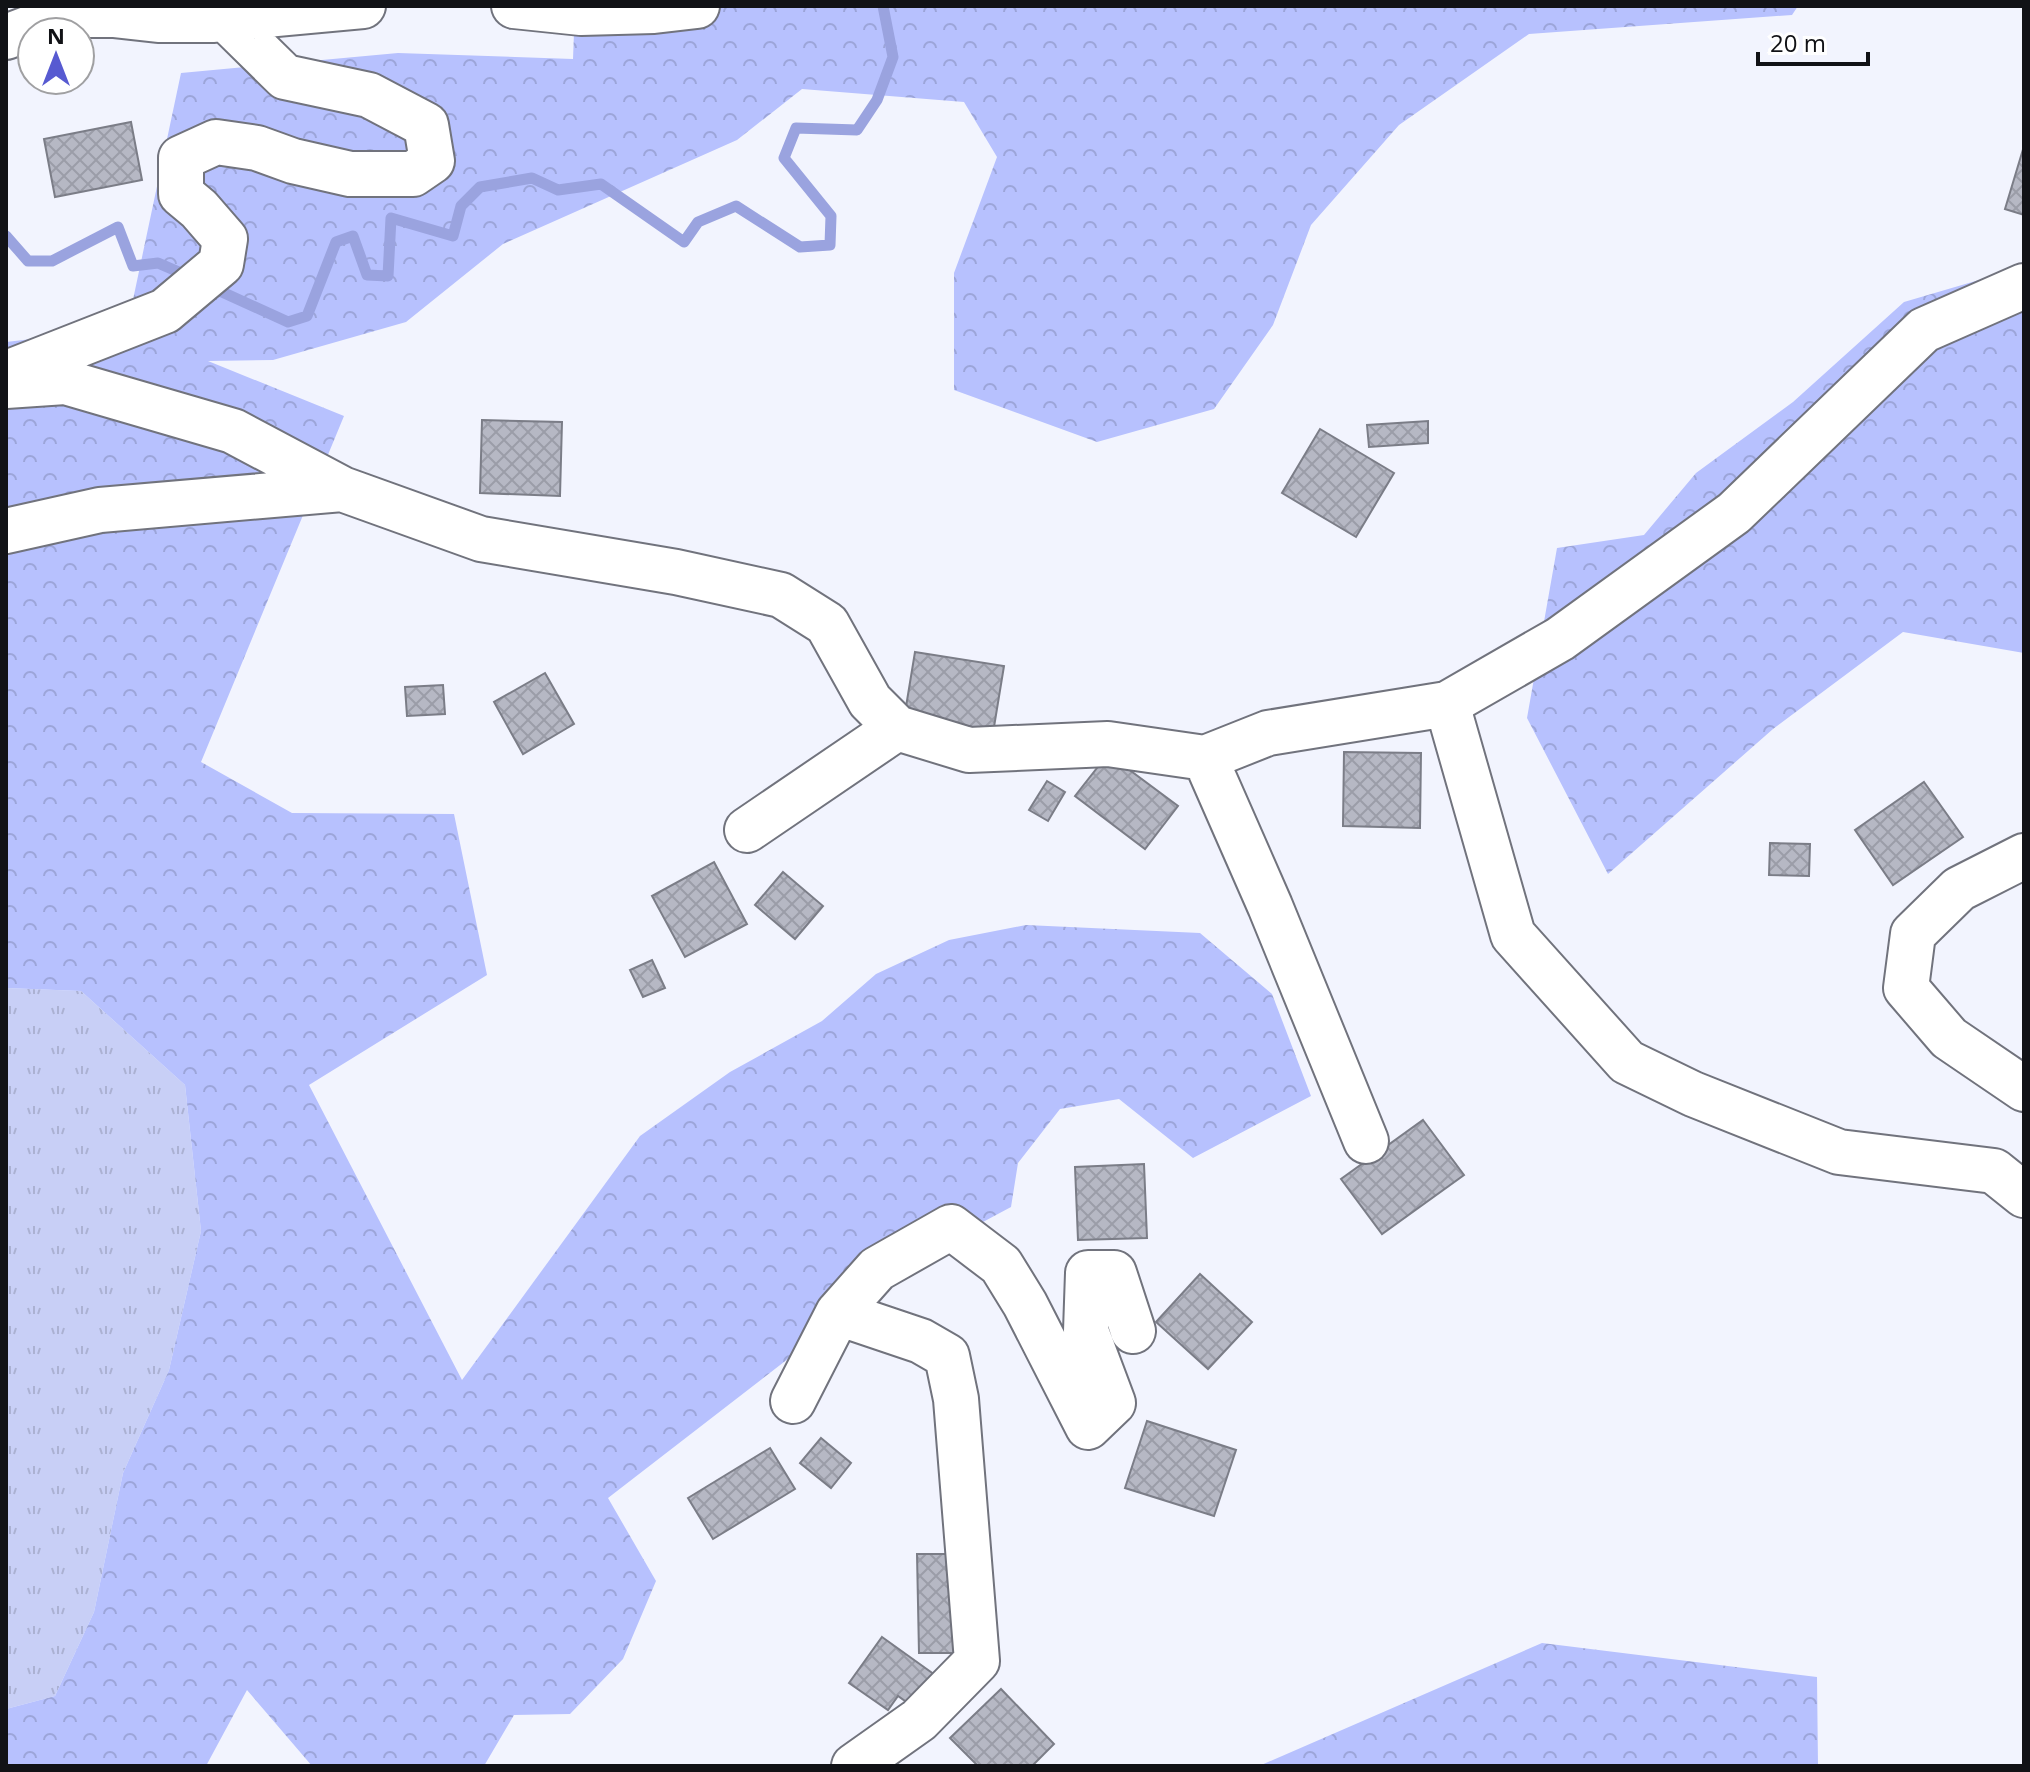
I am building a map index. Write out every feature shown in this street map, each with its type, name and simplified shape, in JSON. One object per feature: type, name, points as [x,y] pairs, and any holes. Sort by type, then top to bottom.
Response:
[{"type":"street","points":[[114,6],[158,20]]},
{"type":"street","points":[[6,37],[64,15],[113,15],[158,20],[226,19],[363,6]]},
{"type":"street","points":[[514,6],[581,13],[654,11],[697,6]]},
{"type":"street","points":[[6,373],[165,311],[221,264],[225,239],[181,194],[181,158],[216,142],[257,148],[293,161],[350,174],[413,174],[432,161],[426,125],[369,95],[285,77],[226,19]]},
{"type":"street","points":[[6,386],[65,382],[233,431],[342,489],[481,539],[676,572],[781,595],[827,624],[870,701],[897,728],[969,750],[1108,744],[1205,758],[1268,733],[1447,704],[1560,639],[1734,513],[1924,330],[2024,286]]},
{"type":"street","points":[[6,531],[100,510],[342,489]]},
{"type":"street","points":[[1447,704],[1513,935],[1627,1062],[1693,1094],[1839,1152],[1994,1171],[2024,1195]]},
{"type":"street","points":[[747,830],[897,728]]},
{"type":"street","points":[[1205,758],[1270,906],[1366,1141]]},
{"type":"street","points":[[2024,856],[1959,889],[1913,934],[1906,988],[1949,1038],[2024,1089]]},
{"type":"street","points":[[793,1401],[838,1313],[877,1269],[951,1227],[1001,1265],[1025,1304],[1088,1427],[1113,1403],[1086,1331],[1088,1273],[1114,1273],[1133,1331]]},
{"type":"street","points":[[838,1313],[921,1341],[947,1356],[956,1399],[977,1661],[919,1720],[854,1766]]},
{"type":"green space","points":[[575,6],[1798,6],[1792,15],[1529,34],[1399,125],[1311,225],[1273,325],[1214,409],[1097,442],[954,390],[954,273],[997,157],[964,102],[802,89],[737,140],[503,244],[406,322],[273,360],[208,361],[344,416],[201,762],[292,813],[454,814],[487,975],[309,1085],[462,1380],[640,1136],[730,1072],[822,1021],[876,974],[949,940],[1026,925],[1200,933],[1272,994],[1311,1096],[1193,1158],[1119,1099],[1060,1109],[1018,1163],[1011,1207],[925,1253],[608,1498],[656,1581],[623,1659],[570,1714],[514,1715],[484,1766],[312,1766],[247,1690],[206,1766],[6,1766],[6,1709],[55,1696],[94,1612],[123,1473],[169,1370],[201,1231],[185,1085],[81,991],[6,988],[6,342],[127,328],[181,73],[398,53],[573,59]]},
{"type":"green space","points":[[1979,280],[2024,311],[2024,653],[1903,632],[1773,729],[1608,874],[1527,718],[1557,548],[1644,535],[1696,473],[1793,402],[1904,302]]},
{"type":"green space","points":[[6,988],[81,991],[185,1085],[201,1231],[169,1370],[123,1473],[94,1612],[55,1696],[6,1709]]},
{"type":"green space","points":[[1542,1643],[1817,1677],[1818,1766],[1259,1766]]},
{"type":"building","points":[[131,122],[142,180],[55,197],[44,139]]},
{"type":"building","points":[[2024,146],[2024,215],[2005,209]]},
{"type":"building","points":[[482,420],[562,422],[560,496],[480,493]]},
{"type":"building","points":[[1428,421],[1428,443],[1369,447],[1367,425]]},
{"type":"building","points":[[1320,429],[1394,473],[1356,537],[1282,493]]},
{"type":"building","points":[[915,652],[1004,666],[993,733],[904,719]]},
{"type":"building","points":[[545,673],[574,724],[523,754],[494,702]]},
{"type":"building","points":[[443,685],[445,714],[407,716],[405,687]]},
{"type":"building","points":[[1344,752],[1421,753],[1420,828],[1343,826]]},
{"type":"building","points":[[1108,754],[1178,806],[1145,849],[1075,796]]},
{"type":"building","points":[[1047,781],[1065,792],[1048,821],[1029,810]]},
{"type":"building","points":[[1924,782],[1963,837],[1893,885],[1855,830]]},
{"type":"building","points":[[1770,843],[1810,844],[1809,876],[1769,875]]},
{"type":"building","points":[[714,862],[747,924],[685,957],[652,896]]},
{"type":"building","points":[[783,872],[823,906],[795,939],[755,905]]},
{"type":"building","points":[[652,960],[665,988],[643,997],[630,970]]},
{"type":"building","points":[[1423,1120],[1464,1175],[1382,1234],[1341,1179]]},
{"type":"building","points":[[1144,1164],[1147,1238],[1078,1240],[1075,1167]]},
{"type":"building","points":[[1200,1274],[1252,1322],[1208,1369],[1156,1322]]},
{"type":"building","points":[[1147,1421],[1236,1450],[1214,1516],[1125,1488]]},
{"type":"building","points":[[821,1438],[851,1463],[831,1488],[800,1463]]},
{"type":"building","points":[[770,1448],[795,1489],[713,1539],[688,1498]]},
{"type":"building","points":[[917,1554],[964,1554],[965,1653],[919,1653]]},
{"type":"building","points":[[882,1637],[935,1675],[912,1706],[898,1696],[888,1710],[849,1683]]},
{"type":"building","points":[[1001,1689],[1054,1744],[1032,1766],[978,1766],[950,1738]]},
{"type":"waterway","points":[[211,287],[288,322],[307,316],[336,242],[353,236],[367,275],[388,276],[391,218],[453,236],[461,206],[480,187],[532,178],[558,190],[601,184],[684,242],[698,222],[736,206],[800,247],[830,245],[831,216],[784,158],[796,128],[857,130],[877,100],[893,57],[883,6]]},
{"type":"waterway","points":[[6,236],[28,261],[52,261],[118,227],[133,266],[158,263],[188,276]]}]
